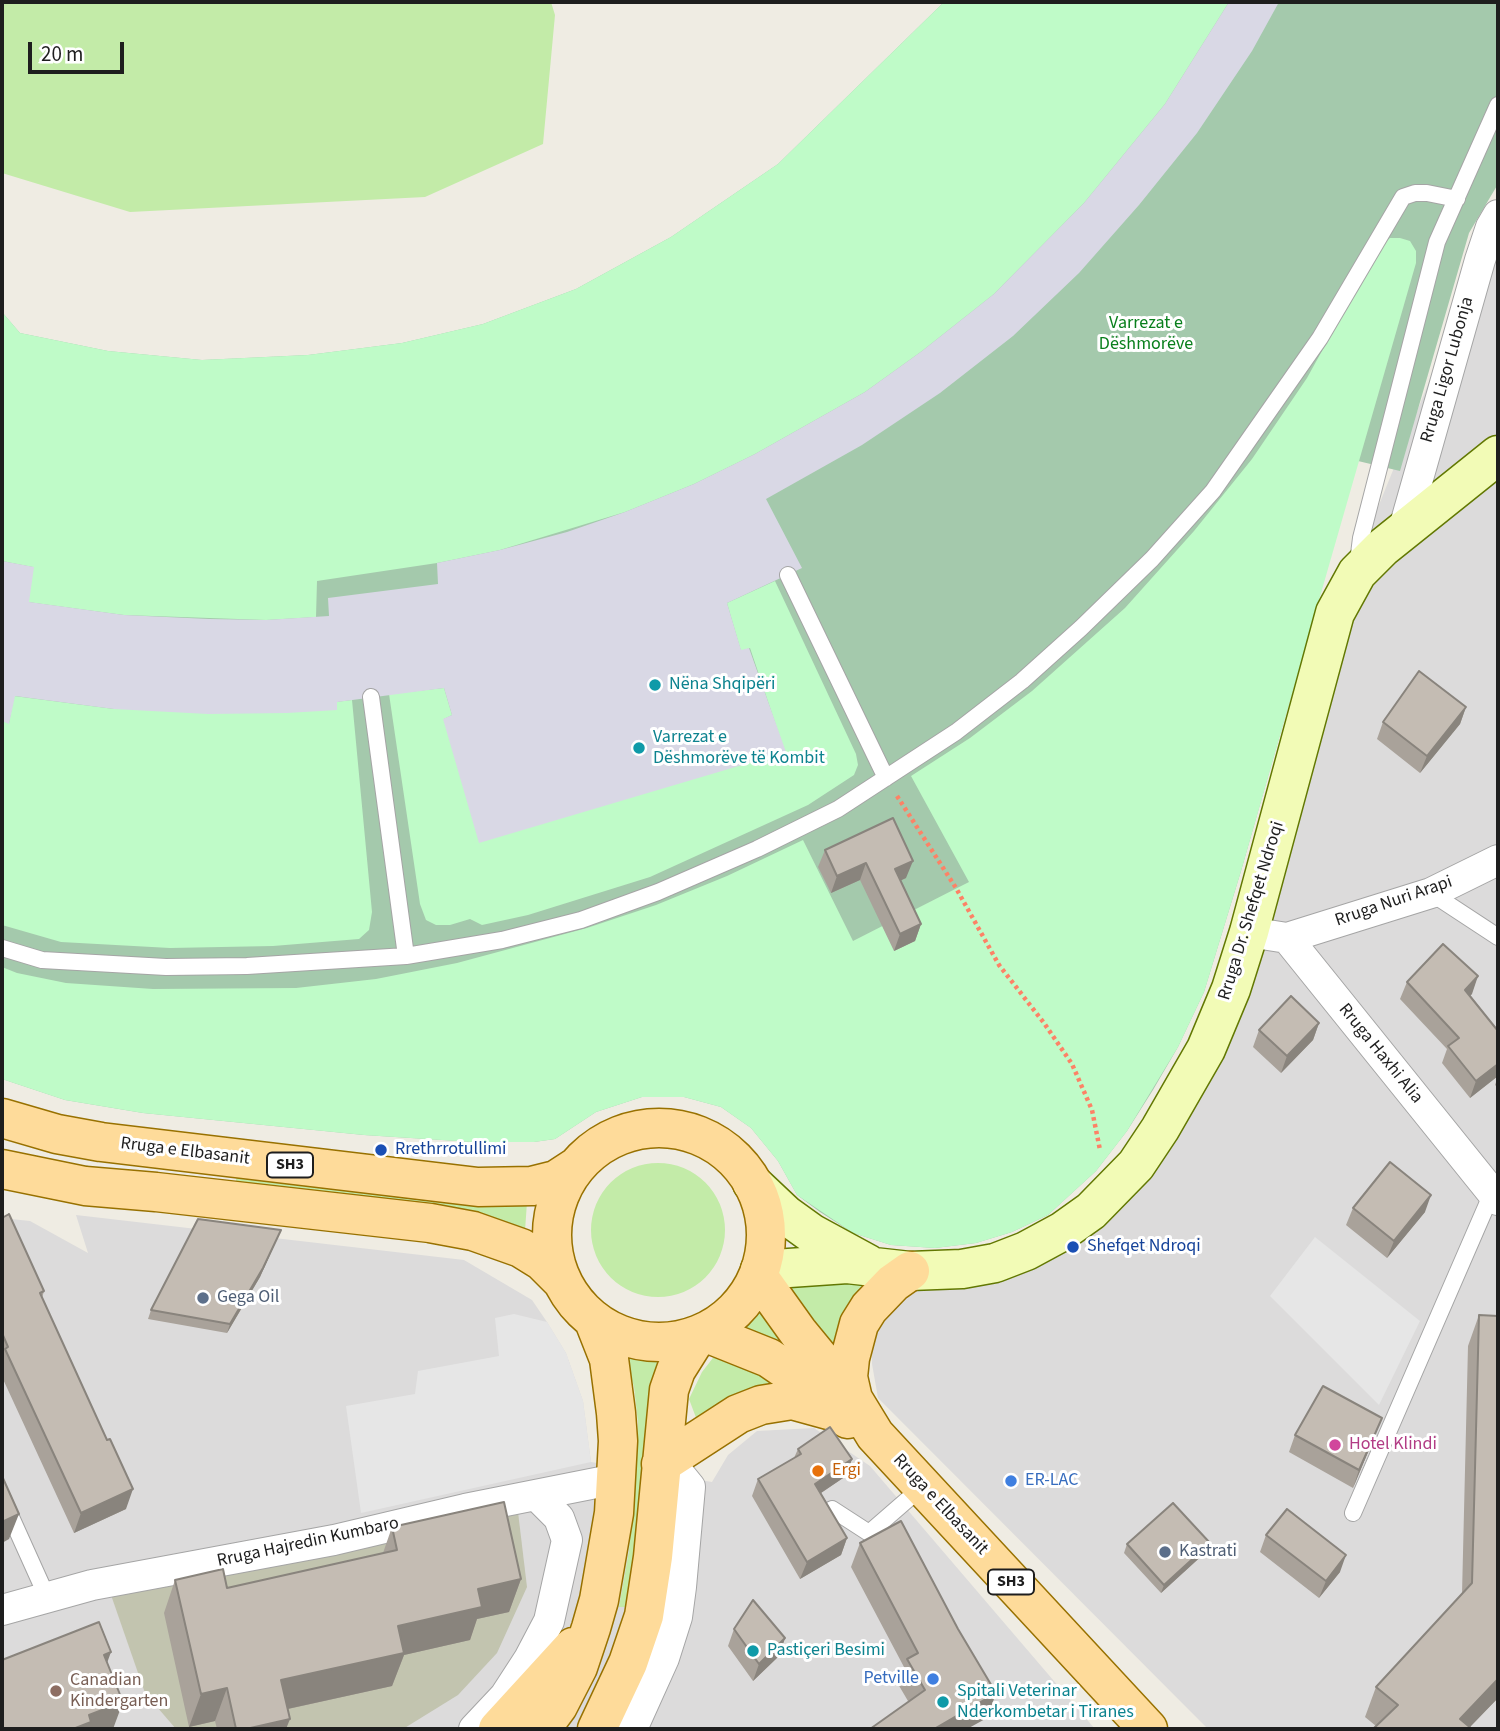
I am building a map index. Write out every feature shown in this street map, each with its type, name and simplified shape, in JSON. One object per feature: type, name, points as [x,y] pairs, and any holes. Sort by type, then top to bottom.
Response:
[{"type":"main road","name":"Rruga Dr. Shefqet Ndroqi","points":[[759,1273],[827,1265],[870,1265],[910,1271],[962,1269],[995,1263],[1026,1251],[1063,1231],[1091,1211],[1136,1165],[1206,1049],[1231,989],[1249,932],[1335,613],[1357,573],[1404,528],[1498,454]]},
{"type":"main road","name":"Rruga e Elbasanit","points":[[2,1118],[43,1131],[100,1142],[478,1187],[532,1186],[556,1180],[576,1167]]},
{"type":"main road","name":"SH3","points":[[2,1169],[85,1186],[430,1223],[474,1231],[521,1248],[542,1261],[594,1321],[626,1337],[644,1341],[681,1340],[701,1333],[725,1319],[737,1308],[759,1273],[765,1249],[766,1232],[759,1198],[752,1183],[736,1162],[716,1146],[685,1132],[651,1129],[617,1137],[595,1150],[576,1167],[559,1197],[551,1230],[555,1264],[562,1281]]},
{"type":"main road","name":"Rruga Dr. Shefqet Ndroqi","points":[[752,1183],[810,1233],[870,1265]]},
{"type":"main road","points":[[661,1464],[738,1414],[761,1405],[792,1400],[845,1406],[849,1358],[859,1324],[869,1308],[893,1283],[910,1271]]},
{"type":"main road","name":"Rruga e Elbasanit","points":[[759,1273],[806,1341],[845,1406]]},
{"type":"main road","points":[[541,1729],[578,1667],[591,1628],[614,1513],[618,1441],[612,1381],[609,1359],[594,1321]]},
{"type":"main road","name":"Rruga e Elbasanit","points":[[701,1333],[769,1359],[845,1406],[875,1434],[1148,1729]]},
{"type":"main road","points":[[597,1729],[628,1663],[644,1616],[653,1557],[670,1390],[677,1370],[701,1333]]},
{"type":"main road","points":[[498,1729],[591,1628]]},
{"type":"street","name":"Rruga Ligor Lubonja","points":[[1404,528],[1480,260],[1498,215]]},
{"type":"street","name":"Rruga Nuri Arapi","points":[[1287,938],[1431,893],[1498,860]]},
{"type":"street","points":[[1249,932],[1287,938]]},
{"type":"street","name":"Rruga Haxhi Alia","points":[[1287,938],[1495,1197]]},
{"type":"street","points":[[632,1729],[664,1658],[677,1616],[681,1587],[690,1487],[677,1471],[661,1464]]},
{"type":"street","name":"Rruga Hajredin Kumbaro","points":[[2,1610],[92,1585],[334,1540],[616,1479]]},
{"type":"street","points":[[474,1729],[505,1696],[529,1660],[549,1621],[561,1577],[567,1540],[559,1518],[536,1495]]},
{"type":"lane","points":[[1357,573],[1361,538],[1437,242],[1498,105]]},
{"type":"lane","points":[[2,948],[42,960],[166,967],[283,964],[406,956],[516,936],[581,920],[658,892],[757,849],[838,809],[956,732],[1022,681],[1152,559],[1213,491],[1320,338],[1403,197],[1427,193],[1457,199]]},
{"type":"lane","points":[[788,575],[886,778]]},
{"type":"lane","points":[[371,697],[406,956]]},
{"type":"lane","points":[[1431,893],[1498,937]]},
{"type":"lane","points":[[1353,1513],[1495,1197]]},
{"type":"lane","points":[[832,1509],[869,1533],[922,1487]]},
{"type":"lane","points":[[2,1497],[47,1597]]},
{"type":"path","points":[[886,778],[956,888],[999,965],[1072,1063],[1092,1110],[1110,1192]]},
{"type":"shaded area","points":[[1229,2],[1279,2],[1252,51],[1197,133],[1079,273],[1013,336],[940,393],[862,445],[766,499],[802,568],[727,603],[741,650],[749,648],[786,752],[479,843],[443,719],[452,715],[444,688],[337,702],[337,710],[287,713],[208,714],[114,709],[15,696],[9,724],[2,721],[2,561],[34,567],[29,602],[124,615],[209,619],[266,620],[329,616],[328,598],[438,584],[437,563],[567,532],[694,484],[755,454],[865,392],[994,294],[1084,203],[1165,104]]},
{"type":"shaded area","points":[[1498,212],[1498,1729],[1208,1729],[878,1398],[872,1364],[872,1331],[910,1271],[1026,1251],[1185,1087],[1335,613]]},
{"type":"shaded area","points":[[76,1215],[464,1260],[532,1300],[547,1322],[566,1353],[583,1401],[591,1462],[712,1482],[728,1455],[757,1431],[814,1428],[870,1466],[1095,1729],[2,1729],[2,1218],[30,1221],[88,1253]]},
{"type":"shaded area","points":[[1315,1237],[1420,1321],[1379,1405],[1270,1296]]},
{"type":"shaded area","points":[[514,1314],[547,1322],[566,1353],[583,1401],[591,1462],[361,1513],[346,1406],[415,1394],[418,1371],[499,1356],[495,1318]]},
{"type":"shaded area","points":[[518,1512],[527,1587],[497,1653],[458,1695],[403,1729],[176,1729],[145,1693],[111,1595]]},
{"type":"green space","points":[[2,2],[551,2],[555,15],[543,144],[425,197],[130,212],[2,173]]},
{"type":"green space","name":"Varrezat e Dëshmorëve të Kombit","points":[[944,2],[1498,2],[1498,184],[1469,233],[1400,471],[1358,461],[1204,992],[1178,1047],[1153,1090],[1127,1131],[1096,1171],[1048,1215],[1012,1232],[976,1243],[935,1248],[891,1245],[853,1233],[820,1212],[797,1195],[778,1161],[751,1128],[721,1107],[684,1097],[642,1097],[596,1112],[555,1139],[534,1142],[473,1142],[364,1135],[143,1113],[65,1100],[2,1079],[2,312],[20,333],[108,351],[202,360],[308,355],[402,343],[483,324],[576,289],[671,237],[778,164]]},
{"type":"green space","points":[[944,2],[1229,2],[1165,104],[1084,203],[994,294],[865,392],[755,454],[694,484],[625,512],[500,550],[437,563],[317,581],[316,617],[266,620],[124,615],[28,602],[33,567],[2,561],[2,312],[20,333],[108,351],[202,360],[308,355],[402,343],[483,324],[576,289],[671,237],[778,164]]},
{"type":"green space","points":[[1390,238],[1410,241],[1416,251],[1416,263],[1204,992],[1178,1047],[1127,1131],[1096,1171],[1048,1215],[1012,1232],[976,1243],[935,1248],[891,1245],[853,1233],[797,1195],[778,1161],[751,1128],[721,1107],[684,1097],[642,1097],[596,1112],[555,1139],[534,1142],[473,1142],[364,1135],[143,1113],[65,1100],[2,1079],[2,967],[17,973],[66,983],[153,989],[296,988],[376,979],[457,963],[587,928],[656,905],[727,876],[803,840],[853,941],[969,882],[911,776],[970,738],[1032,691],[1125,608],[1194,531],[1252,459],[1307,378],[1380,246]]},
{"type":"green space","points":[[775,581],[856,754],[858,765],[854,775],[808,805],[650,877],[528,915],[482,925],[470,919],[450,925],[436,925],[426,920],[420,904],[389,694],[444,688],[452,715],[444,719],[785,752],[750,648],[741,651],[727,603]]},
{"type":"green space","points":[[14,696],[114,709],[337,709],[336,702],[352,700],[372,912],[369,930],[359,939],[273,946],[170,948],[61,942],[2,925],[2,721],[9,723]]},
{"type":"green space","points":[[658,1163],[684,1168],[706,1182],[720,1204],[725,1230],[720,1256],[706,1278],[684,1292],[658,1297],[632,1292],[610,1278],[596,1256],[591,1230],[596,1204],[610,1182],[632,1168]]},
{"type":"green space","points":[[237,1175],[527,1202],[525,1231],[235,1185]]},
{"type":"green space","points":[[869,1282],[837,1358],[787,1285]]},
{"type":"green space","points":[[762,1296],[799,1353],[730,1330]]},
{"type":"green space","points":[[623,1347],[667,1351],[651,1392],[633,1575],[627,1607],[619,1607],[629,1551],[638,1423],[634,1387]]},
{"type":"green space","points":[[716,1354],[782,1380],[698,1423],[689,1399],[702,1372]]},
{"type":"building","points":[[1419,671],[1466,707],[1427,756],[1383,722]]},
{"type":"building","points":[[893,818],[913,861],[895,869],[921,924],[900,934],[866,863],[837,876],[825,850]]},
{"type":"building","points":[[1443,944],[1478,976],[1465,990],[1498,1031],[1498,1064],[1476,1081],[1448,1046],[1459,1038],[1407,982]]},
{"type":"building","points":[[1291,996],[1319,1023],[1287,1056],[1259,1030]]},
{"type":"building","points":[[1390,1162],[1431,1195],[1394,1241],[1353,1208]]},
{"type":"building","points":[[9,1214],[44,1291],[40,1293],[107,1440],[110,1439],[133,1489],[81,1513],[5,1349],[8,1347],[2,1333],[2,1218]]},
{"type":"building","name":"Gega Oil","points":[[198,1219],[281,1230],[263,1268],[230,1324],[151,1310]]},
{"type":"building","points":[[1479,1315],[1498,1316],[1498,1679],[1460,1719],[1472,1729],[1373,1729],[1398,1705],[1376,1687],[1472,1583]]},
{"type":"building","name":"Hotel Klindi","points":[[1323,1386],[1382,1418],[1359,1470],[1295,1435]]},
{"type":"building","points":[[830,1427],[852,1459],[815,1484],[847,1538],[807,1562],[758,1479],[801,1454],[798,1449]]},
{"type":"building","points":[[2,1476],[19,1514],[2,1522]]},
{"type":"building","points":[[504,1502],[521,1579],[478,1589],[482,1607],[398,1626],[404,1653],[281,1680],[290,1719],[236,1729],[227,1688],[201,1694],[175,1580],[223,1569],[227,1588],[397,1550],[392,1527]]},
{"type":"building","name":"Kastrati","points":[[1173,1503],[1210,1543],[1164,1585],[1127,1544]]},
{"type":"building","points":[[1287,1509],[1346,1555],[1326,1581],[1266,1535]]},
{"type":"building","points":[[901,1521],[958,1629],[996,1693],[934,1729],[870,1729],[925,1690],[907,1659],[918,1653],[860,1543]]},
{"type":"building","points":[[753,1600],[785,1638],[759,1664],[734,1629]]},
{"type":"building","points":[[99,1622],[111,1652],[104,1655],[123,1702],[89,1715],[91,1722],[73,1729],[2,1729],[2,1660]]},
{"type":"place","name":"Nëna Shqipëri","points":[[655,685]]},
{"type":"place","name":"Varrezat e Dëshmorëve të Kombit","points":[[639,748]]},
{"type":"place","name":"Rrethrrotullimi","points":[[381,1150]]},
{"type":"place","name":"Shefqet Ndroqi","points":[[1073,1247]]},
{"type":"place","name":"Gega Oil","points":[[203,1298]]},
{"type":"place","name":"Hotel Klindi","points":[[1335,1445]]},
{"type":"place","name":"Ergi","points":[[818,1471]]},
{"type":"place","name":"ER-LAC","points":[[1011,1481]]},
{"type":"place","name":"Kastrati","points":[[1165,1552]]},
{"type":"place","name":"Pastiçeri Besimi","points":[[753,1651]]},
{"type":"place","name":"Petville","points":[[933,1679]]},
{"type":"place","name":"Canadian Kindergarten","points":[[56,1691]]},
{"type":"place","name":"Spitali Veterinar Nderkombetar i Tiranes","points":[[943,1702]]},
{"type":"park label","name":"Varrezat e Dëshmorëve","points":[[1146,334]]}]
